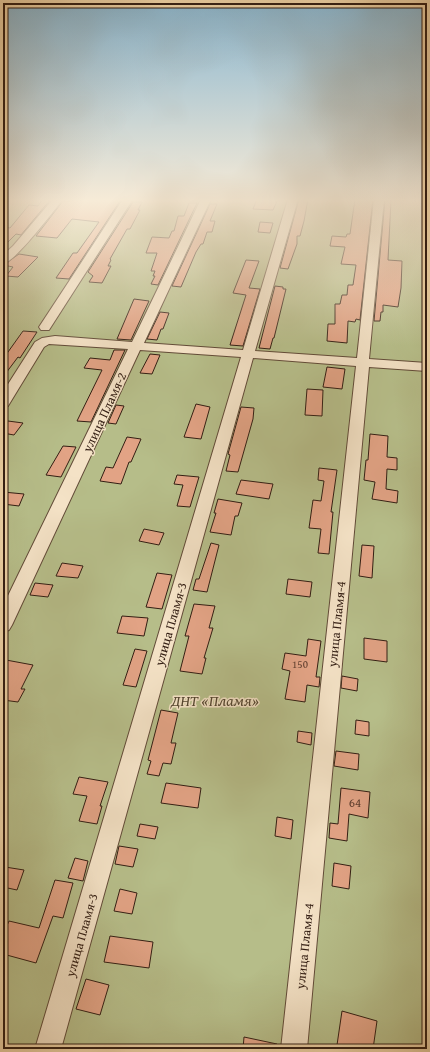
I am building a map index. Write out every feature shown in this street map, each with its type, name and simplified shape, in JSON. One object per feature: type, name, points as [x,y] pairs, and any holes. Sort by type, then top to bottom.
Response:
[{"type":"street","points":[[3,261],[17,248]]},
{"type":"street","points":[[45,328],[96,248]]},
{"type":"street","name":"улица Пламя-2","points":[[3,625],[182,248]]},
{"type":"street","name":"улица Пламя-3","points":[[48,1049],[279,248]]},
{"type":"street","name":"улица Пламя-4","points":[[294,1049],[374,248]]},
{"type":"street","points":[[3,403],[39,345],[46,341],[56,340],[427,367]]},
{"type":"green space","name":"ДНТ «Пламя»","points":[[3,248],[427,248],[427,1049],[3,1049]]},
{"type":"building","points":[[80,248],[89,248],[69,279],[56,278],[73,253],[77,253]]},
{"type":"building","points":[[103,248],[116,248],[108,266],[111,266],[102,283],[89,282],[93,276],[88,272]]},
{"type":"building","points":[[148,248],[176,248],[158,285],[151,284],[155,276],[153,276],[155,271],[151,271],[157,253],[146,253]]},
{"type":"building","points":[[190,248],[198,248],[181,287],[172,286]]},
{"type":"building","points":[[285,248],[296,248],[288,269],[280,268]]},
{"type":"building","points":[[345,248],[368,248],[360,320],[356,319],[355,322],[348,321],[347,343],[327,341],[328,324],[335,324],[335,304],[340,304],[342,295],[347,295],[348,285],[353,285],[356,265],[341,264]]},
{"type":"building","points":[[381,248],[389,248],[388,260],[402,261],[401,288],[398,307],[383,305],[383,312],[381,312],[380,321],[374,321]]},
{"type":"building","points":[[19,254],[38,257],[18,277],[6,276],[13,267],[3,265]]},
{"type":"building","points":[[246,260],[259,261],[249,288],[260,289],[243,346],[230,345],[246,295],[233,293]]},
{"type":"building","points":[[275,286],[286,289],[274,338],[270,349],[259,348]]},
{"type":"building","points":[[134,299],[149,301],[131,340],[117,339]]},
{"type":"building","points":[[160,312],[169,313],[163,329],[161,329],[157,340],[147,339]]},
{"type":"building","points":[[23,331],[37,332],[20,358],[18,357],[3,377],[3,359]]},
{"type":"building","points":[[114,350],[125,350],[91,422],[77,421],[102,370],[84,368],[90,358],[110,360]]},
{"type":"building","points":[[150,354],[160,355],[152,374],[140,373]]},
{"type":"building","points":[[327,367],[345,369],[342,389],[323,387]]},
{"type":"building","points":[[307,389],[323,390],[322,416],[305,415]]},
{"type":"building","points":[[196,404],[210,407],[201,439],[184,437]]},
{"type":"building","points":[[116,405],[124,406],[116,424],[108,423]]},
{"type":"building","points":[[241,407],[254,408],[253,419],[238,472],[226,471],[230,455],[228,454]]},
{"type":"building","points":[[8,421],[23,423],[14,435],[3,433],[3,427]]},
{"type":"building","points":[[370,434],[388,436],[387,457],[397,458],[397,470],[387,469],[386,489],[398,491],[397,503],[372,499],[375,482],[364,480],[366,460],[368,460]]},
{"type":"building","points":[[127,437],[141,439],[131,462],[129,462],[121,484],[100,481],[106,467],[113,468]]},
{"type":"building","points":[[63,446],[76,447],[61,477],[46,475]]},
{"type":"building","points":[[319,468],[337,470],[331,512],[333,512],[329,554],[318,553],[321,529],[309,528],[313,500],[321,501],[324,481],[318,480]]},
{"type":"building","points":[[177,475],[199,477],[190,507],[177,506],[183,485],[174,484]]},
{"type":"building","points":[[241,480],[273,484],[269,499],[236,494]]},
{"type":"building","points":[[3,492],[24,494],[19,506],[3,504]]},
{"type":"building","points":[[218,499],[242,503],[238,516],[235,516],[231,535],[210,532],[216,513],[214,513]]},
{"type":"building","points":[[144,529],[164,533],[159,545],[139,541]]},
{"type":"building","points":[[211,543],[219,545],[207,592],[193,590],[196,579],[199,579]]},
{"type":"building","points":[[362,545],[374,546],[372,578],[359,576]]},
{"type":"building","points":[[62,563],[83,566],[78,578],[56,576]]},
{"type":"building","points":[[157,573],[172,575],[162,609],[146,607]]},
{"type":"building","points":[[288,579],[312,582],[310,597],[286,594]]},
{"type":"building","points":[[35,583],[53,585],[48,597],[30,595]]},
{"type":"building","points":[[194,604],[215,606],[209,628],[213,628],[204,658],[206,658],[202,674],[180,671],[189,636],[185,636]]},
{"type":"building","points":[[122,616],[148,618],[144,636],[117,633]]},
{"type":"building","points":[[364,638],[387,641],[387,662],[364,659]]},
{"type":"building","points":[[308,639],[321,641],[316,677],[320,677],[319,687],[307,685],[305,702],[285,699],[290,671],[282,669],[285,653],[306,656]]},
{"type":"building","points":[[135,649],[147,651],[136,687],[123,685]]},
{"type":"building","points":[[6,660],[33,665],[21,689],[25,689],[18,702],[3,700],[3,665]]},
{"type":"building","points":[[342,676],[358,679],[357,691],[341,688]]},
{"type":"building","points":[[161,710],[178,713],[171,743],[176,743],[171,764],[163,763],[159,776],[147,774],[151,761],[148,760]]},
{"type":"building","points":[[356,720],[369,722],[369,736],[355,734]]},
{"type":"building","points":[[298,731],[312,733],[311,745],[297,742]]},
{"type":"building","points":[[336,751],[359,754],[358,770],[334,766]]},
{"type":"building","points":[[79,777],[108,782],[100,806],[102,806],[97,824],[79,821],[87,796],[73,794]]},
{"type":"building","points":[[166,783],[201,788],[198,808],[161,803]]},
{"type":"building","points":[[341,788],[370,792],[368,818],[349,814],[347,841],[329,838],[330,823],[338,824]]},
{"type":"building","points":[[277,817],[293,820],[291,839],[275,836]]},
{"type":"building","points":[[140,824],[158,827],[155,839],[137,836]]},
{"type":"building","points":[[119,846],[138,849],[133,867],[115,864]]},
{"type":"building","points":[[75,858],[88,861],[83,881],[68,878]]},
{"type":"building","points":[[334,863],[351,866],[349,889],[332,886]]},
{"type":"building","points":[[5,867],[24,870],[17,890],[3,887],[3,872]]},
{"type":"building","points":[[55,880],[73,883],[63,918],[53,916],[36,963],[3,954],[3,935],[9,921],[39,928]]},
{"type":"building","points":[[120,889],[137,893],[132,914],[114,911]]},
{"type":"building","points":[[110,936],[153,942],[149,968],[104,962]]},
{"type":"building","points":[[86,979],[109,985],[100,1015],[76,1009]]},
{"type":"building","points":[[342,1011],[377,1021],[373,1049],[350,1049],[337,1045]]},
{"type":"building","points":[[244,1037],[277,1044],[276,1049],[243,1049]]}]
